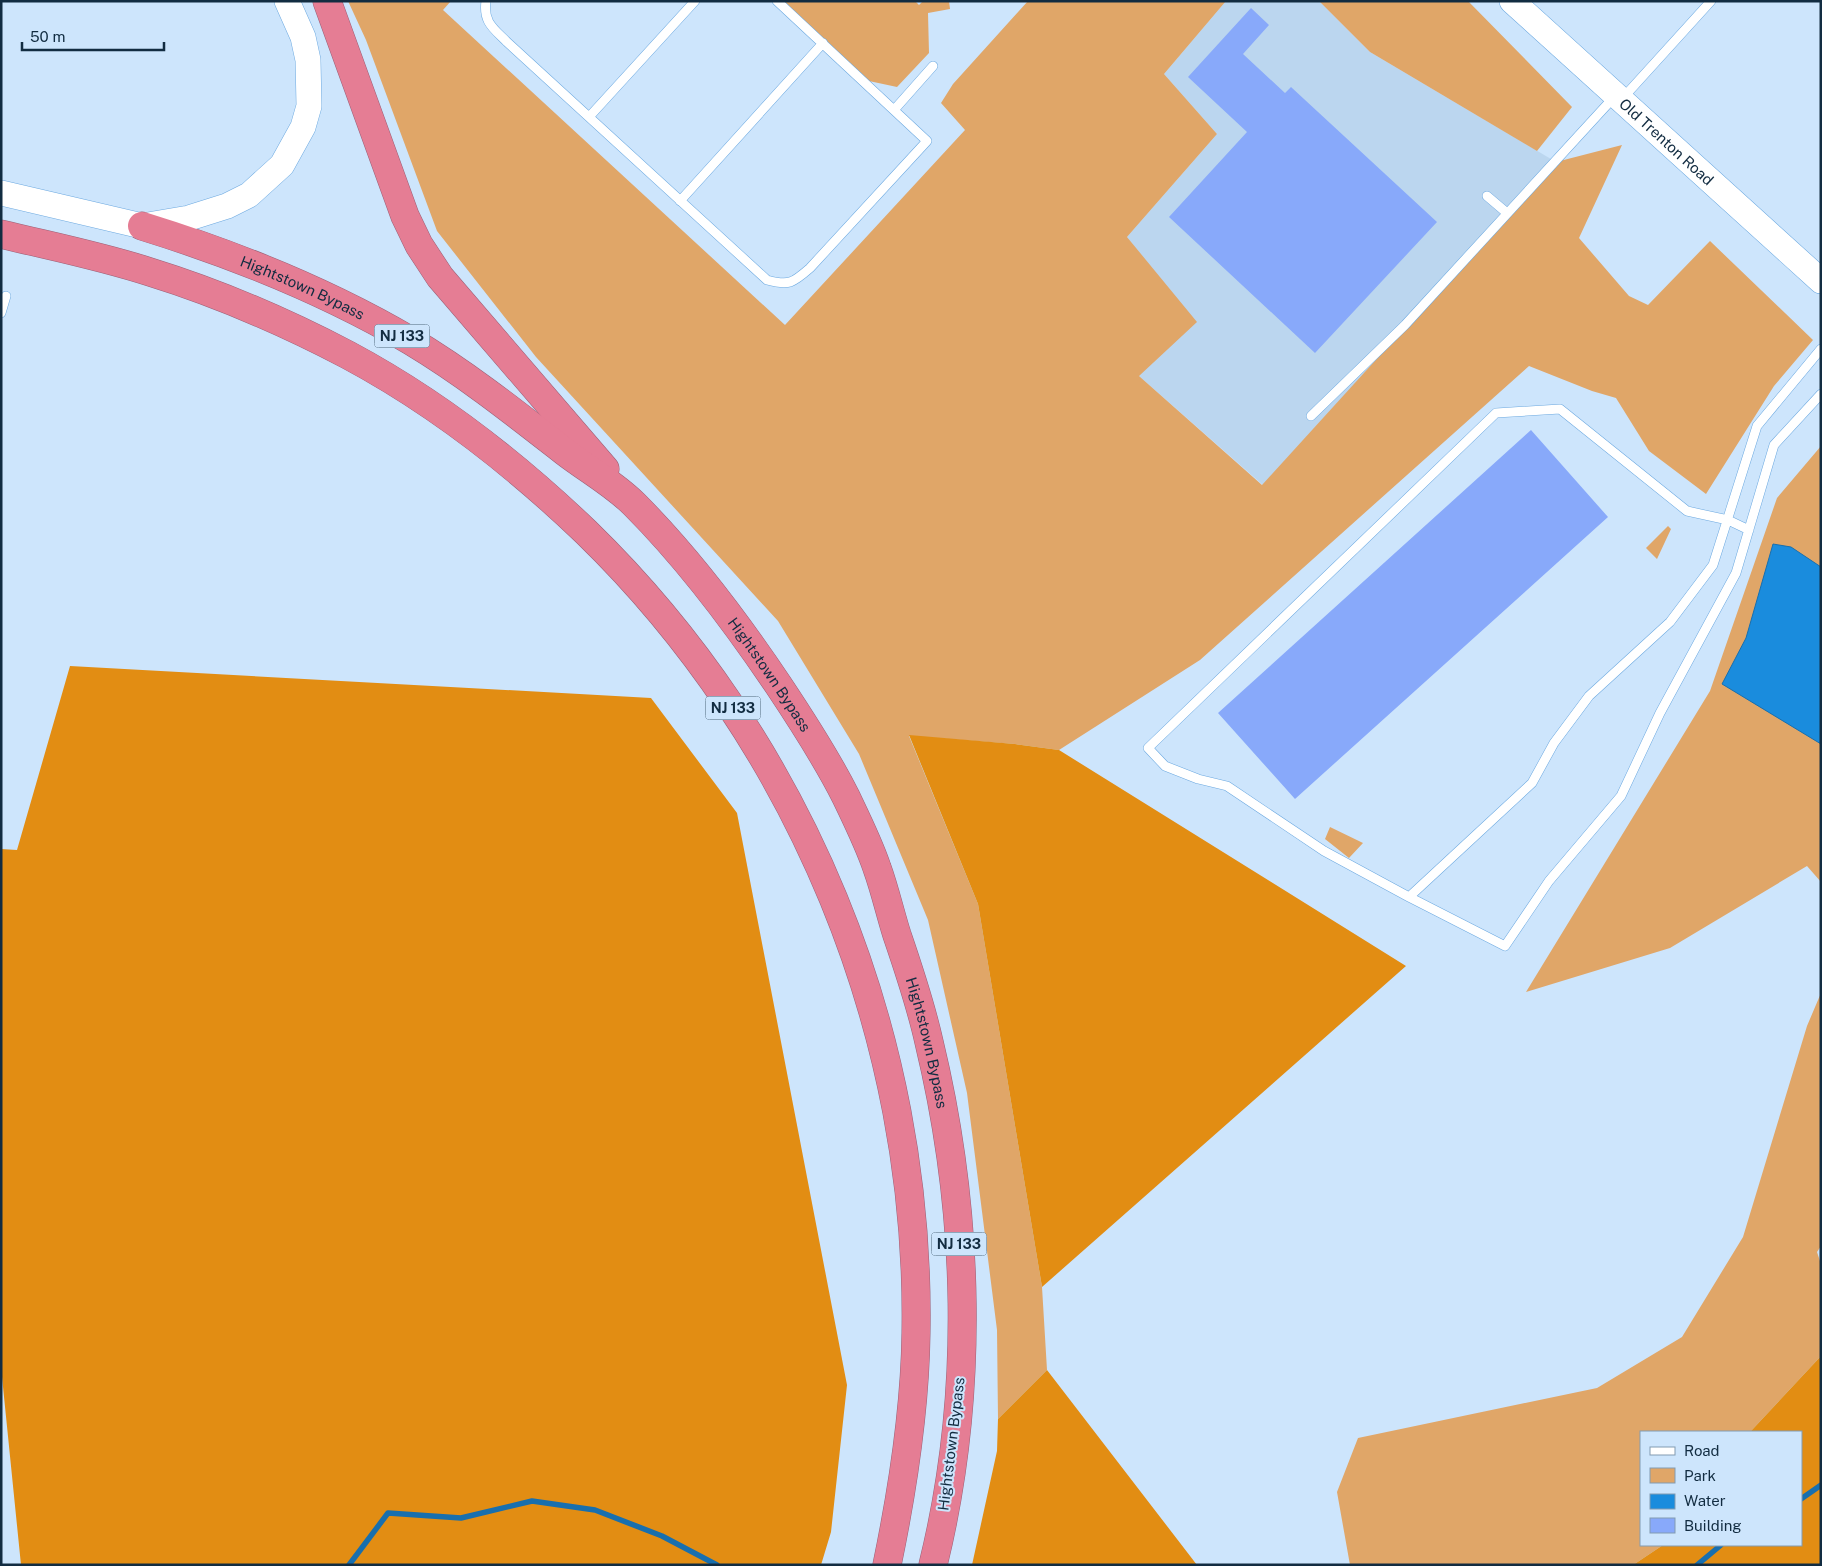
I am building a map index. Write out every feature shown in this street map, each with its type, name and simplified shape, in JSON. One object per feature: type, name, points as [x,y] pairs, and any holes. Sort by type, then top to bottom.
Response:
[{"type":"highway","points":[[327,1],[405,216],[420,245],[440,277],[568,424],[631,501]]},
{"type":"highway","name":"Hightstown Bypass","points":[[142,226],[198,243],[271,270],[342,303],[410,341],[508,406],[631,501],[694,570],[743,632],[802,720],[845,795],[877,868],[929,1041],[945,1118],[956,1196],[962,1315],[960,1384],[951,1466],[933,1565]]},
{"type":"highway","name":"NJ 133","points":[[1,234],[147,271],[217,295],[285,324],[352,357],[423,401],[506,460],[560,507],[614,560],[665,616],[700,661],[743,723],[800,822],[832,890],[858,961],[880,1034],[897,1108],[909,1182],[915,1258],[916,1334],[913,1400],[906,1459],[887,1565]]},
{"type":"main road","points":[[142,226],[189,218],[228,206],[249,195],[282,165],[303,127],[308,106],[310,83],[303,37],[287,1]]},
{"type":"main road","name":"Old Trenton Road","points":[[1512,1],[1821,281]]},
{"type":"main road","name":"Hightstown Bypass","points":[[1,192],[142,226]]},
{"type":"lane","points":[[486,1],[484,14],[491,26],[766,280],[784,284],[796,281],[810,268],[927,141],[777,1]]},
{"type":"lane","points":[[589,117],[695,1]]},
{"type":"lane","points":[[1311,416],[1406,325],[1507,213],[1711,1]]},
{"type":"lane","points":[[680,201],[823,43]]},
{"type":"lane","points":[[894,110],[933,66]]},
{"type":"lane","points":[[1487,196],[1507,213]]},
{"type":"lane","points":[[1,313],[6,296]]},
{"type":"lane","points":[[1409,897],[1532,783],[1554,743],[1589,696],[1670,622],[1714,565],[1757,426],[1821,349]]},
{"type":"lane","points":[[1749,530],[1728,520],[1687,511],[1560,409],[1496,413],[1148,748],[1165,766],[1198,779],[1227,786],[1324,851],[1505,946],[1549,881],[1621,796],[1660,713],[1736,573],[1749,530],[1774,445],[1821,394]]},
{"type":"shaded area","points":[[1226,1],[1319,1],[1370,52],[1556,162],[1263,485],[1139,376],[1151,268],[1127,237],[1217,134],[1164,74]]},
{"type":"shaded area","points":[[70,666],[651,698],[737,813],[847,1385],[831,1532],[821,1565],[21,1565],[1,1367],[1,849],[17,850]]},
{"type":"shaded area","points":[[909,735],[1015,744],[1059,750],[1406,966],[1042,1287],[978,904]]},
{"type":"shaded area","points":[[1821,1356],[1821,1565],[1633,1565],[1662,1546],[1802,1546],[1802,1431],[1751,1431]]},
{"type":"shaded area","points":[[1047,1370],[1197,1565],[972,1565],[997,1451],[998,1419]]},
{"type":"green space","points":[[348,1],[451,1],[443,10],[785,325],[965,130],[941,103],[953,84],[1028,1],[1226,1],[1164,74],[1217,134],[1127,237],[1197,322],[1139,376],[1262,485],[1556,162],[1622,145],[1579,238],[1629,296],[1648,305],[1710,241],[1813,340],[1774,386],[1706,494],[1649,451],[1616,398],[1592,391],[1529,366],[1200,660],[1059,750],[1015,744],[909,736],[978,904],[1042,1287],[1047,1370],[998,1419],[997,1330],[967,1093],[928,920],[859,754],[778,621],[536,357],[437,231],[366,40]]},
{"type":"green space","points":[[777,1],[915,1],[919,5],[923,1],[949,1],[950,9],[928,13],[929,53],[897,87],[869,81]]},
{"type":"green space","points":[[1319,1],[1468,1],[1572,107],[1537,151],[1370,52]]},
{"type":"green space","points":[[1821,446],[1821,882],[1807,866],[1670,948],[1526,992],[1710,691],[1777,498]]},
{"type":"green space","points":[[1668,526],[1671,529],[1657,559],[1646,548]]},
{"type":"green space","points":[[1330,827],[1363,843],[1349,858],[1325,839]]},
{"type":"green space","points":[[1821,993],[1821,1246],[1817,1252],[1821,1264],[1821,1356],[1751,1431],[1640,1431],[1640,1546],[1662,1546],[1633,1565],[1350,1565],[1337,1492],[1358,1438],[1597,1388],[1682,1337],[1743,1237],[1807,1026]]},
{"type":"water","points":[[1773,544],[1791,547],[1821,567],[1821,744],[1722,684],[1746,638]]},
{"type":"building","points":[[1251,8],[1269,25],[1243,54],[1285,93],[1291,87],[1437,222],[1315,353],[1169,217],[1247,132],[1188,77]]},
{"type":"building","points":[[1531,430],[1608,517],[1295,799],[1218,713]]},
{"type":"waterway","points":[[1802,1498],[1821,1485]]},
{"type":"waterway","points":[[349,1565],[388,1513],[461,1518],[532,1501],[595,1510],[662,1536],[717,1565]]},
{"type":"waterway","points":[[1697,1565],[1720,1546]]}]
